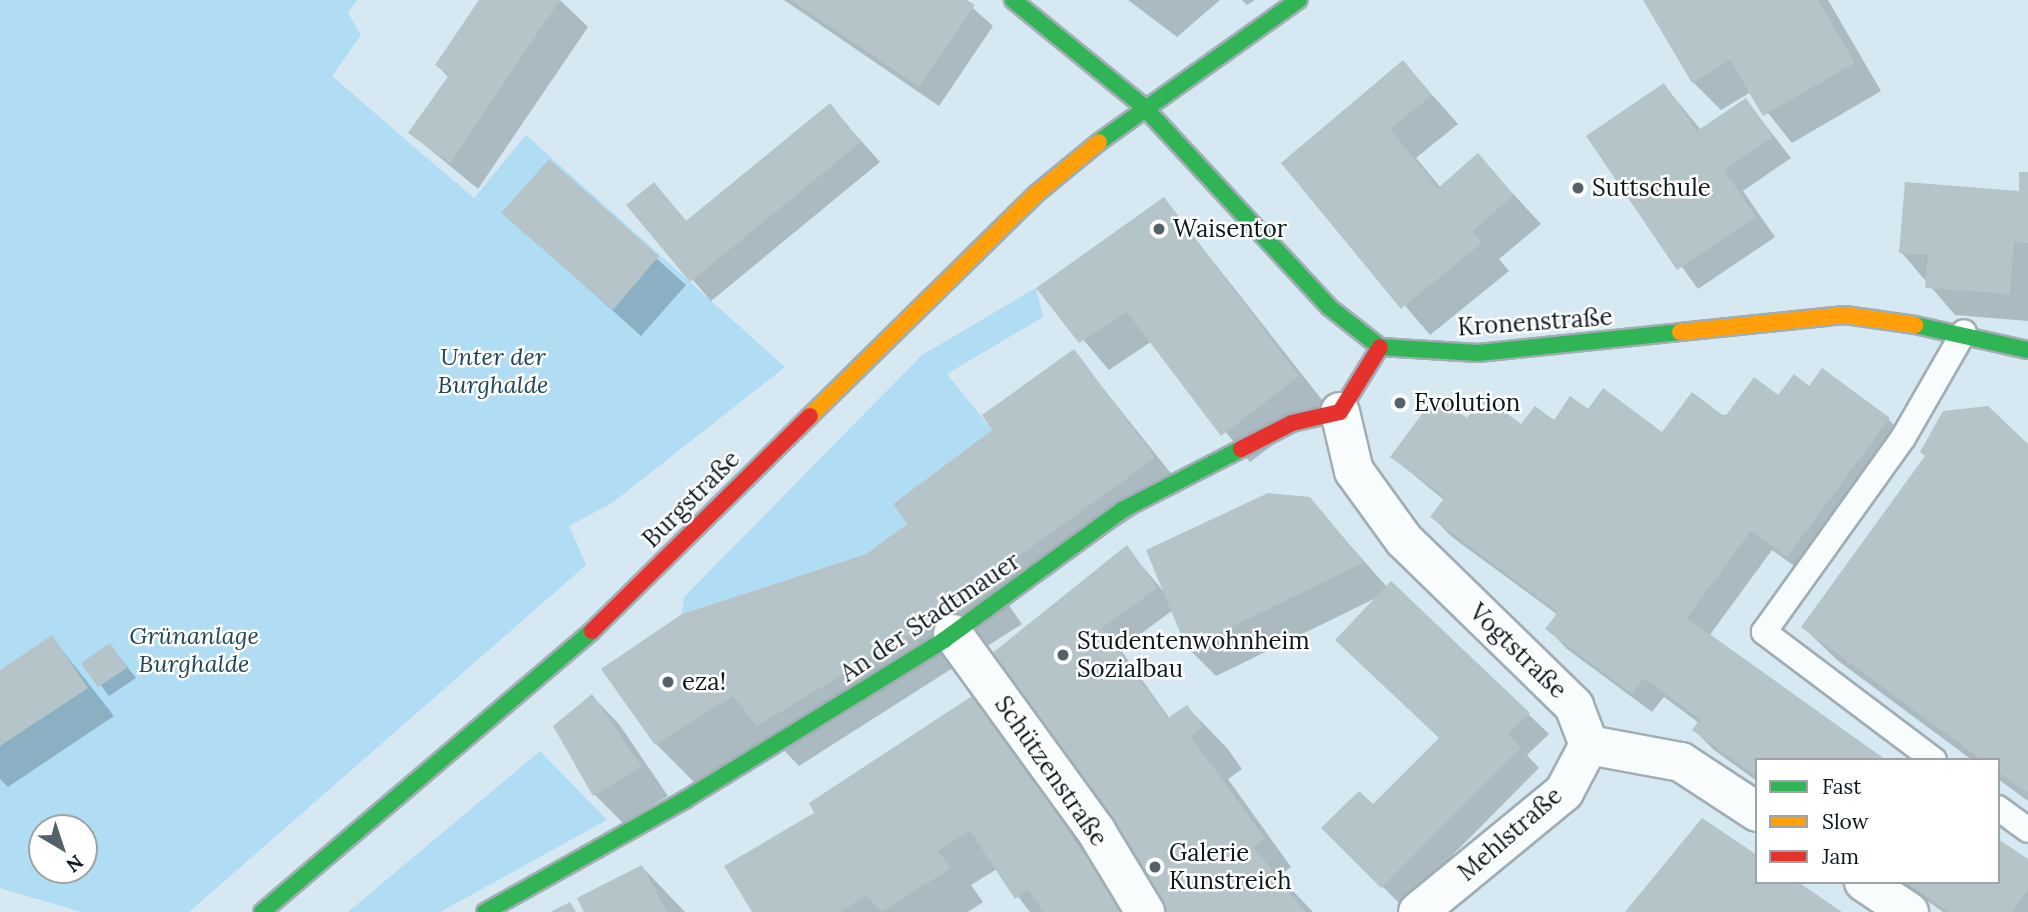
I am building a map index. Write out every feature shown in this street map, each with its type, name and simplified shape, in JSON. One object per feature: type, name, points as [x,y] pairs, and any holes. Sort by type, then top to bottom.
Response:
[{"type":"street","points":[[1013,0],[1143,106],[1329,307],[1380,347],[1340,412]]},
{"type":"street","name":"Burgstraße","points":[[261,912],[577,645],[887,334],[1037,193],[1143,106],[1298,0]]},
{"type":"street","name":"Kronenstraße","points":[[1380,347],[1478,353],[1845,315],[1964,332],[2028,350]]},
{"type":"street","name":"An der Stadtmauer","points":[[485,912],[730,773],[1122,510],[1292,423],[1340,412]]},
{"type":"street","name":"Vogtstraße","points":[[1340,412],[1354,471],[1404,540],[1574,706],[1589,744]]},
{"type":"street","name":"Schützenstraße","points":[[942,632],[1096,831],[1145,912]]},
{"type":"street","points":[[1589,744],[1681,762],[1755,810]]},
{"type":"street","name":"Mehlstraße","points":[[1418,912],[1564,792],[1589,744]]},
{"type":"street","points":[[1867,884],[1909,912]]},
{"type":"lane","points":[[1931,758],[1764,632],[1903,438],[1964,332]]},
{"type":"lane","points":[[2000,809],[2028,830]]},
{"type":"green space","points":[[0,0],[357,0],[348,13],[361,35],[332,76],[414,147],[474,198],[526,135],[785,367],[612,503],[569,526],[586,565],[189,912],[81,912],[0,888]]},
{"type":"green space","points":[[1036,288],[1043,317],[947,374],[992,430],[893,504],[907,524],[866,554],[682,614],[684,597],[922,355]]},
{"type":"green space","points":[[540,751],[607,820],[440,912],[348,912]]},
{"type":"building","points":[[479,0],[560,0],[450,163],[408,133],[449,75],[435,65]]},
{"type":"building","points":[[791,0],[967,0],[975,5],[919,87]]},
{"type":"building","points":[[1643,0],[1818,0],[1855,63],[1763,116],[1730,60],[1692,83]]},
{"type":"building","points":[[1403,60],[1432,95],[1390,129],[1438,188],[1478,153],[1514,195],[1473,231],[1482,243],[1401,309],[1281,163]]},
{"type":"building","points":[[1664,83],[1697,131],[1746,98],[1773,137],[1724,170],[1756,217],[1677,270],[1586,136]]},
{"type":"building","points":[[830,103],[861,142],[690,282],[626,205],[654,182],[686,221]]},
{"type":"building","points":[[549,159],[659,256],[613,310],[501,213]]},
{"type":"building","points":[[2019,172],[2028,172],[2028,243],[2014,242],[2010,294],[1925,288],[1928,255],[1899,253],[1905,182],[2019,191]]},
{"type":"building","points":[[1164,197],[1299,376],[1221,436],[1127,312],[1079,343],[1036,288]]},
{"type":"building","points":[[1074,349],[1155,458],[918,629],[757,726],[733,696],[655,745],[601,669],[682,614],[866,554],[907,524],[893,504],[992,430],[982,415]]},
{"type":"building","points":[[1822,368],[1890,418],[1787,557],[1751,531],[1687,618],[1883,758],[1755,758],[1755,776],[1692,730],[1700,719],[1644,678],[1632,694],[1545,629],[1558,612],[1430,517],[1445,497],[1390,457],[1436,395],[1467,418],[1483,396],[1521,424],[1535,406],[1554,420],[1570,396],[1588,409],[1603,388],[1662,432],[1692,392],[1725,417],[1754,377],[1778,395],[1794,374],[1809,386]]},
{"type":"building","points":[[1988,406],[2028,444],[2028,793],[2000,773],[2000,758],[1979,758],[1801,627],[1925,456],[1920,452],[1943,411]]},
{"type":"building","points":[[1268,493],[1310,497],[1364,562],[1187,649],[1146,550]]},
{"type":"building","points":[[1127,545],[1157,588],[1102,628],[1168,718],[1187,705],[1203,727],[1191,737],[1265,838],[1254,848],[1305,912],[1162,912],[985,659]]},
{"type":"building","points":[[1391,581],[1530,713],[1508,734],[1521,747],[1381,888],[1321,828],[1359,791],[1373,804],[1439,738],[1335,640]]},
{"type":"building","points":[[52,635],[88,688],[0,746],[0,670]]},
{"type":"building","points":[[110,643],[127,668],[98,687],[81,663]]},
{"type":"building","points":[[978,692],[1085,856],[1097,848],[1130,912],[1043,912],[1028,890],[1015,899],[970,831],[938,851],[951,868],[882,912],[866,895],[840,912],[752,912],[724,866],[814,813],[809,803]]},
{"type":"building","name":"eza!","points":[[592,694],[642,767],[593,796],[553,726]]},
{"type":"building","points":[[1702,818],[1755,854],[1755,884],[1801,884],[1842,912],[1625,912]]},
{"type":"building","points":[[2000,840],[2028,859],[2028,889],[2012,912],[1948,912],[1909,884],[2000,884]]},
{"type":"building","points":[[642,865],[667,912],[584,912],[577,898]]},
{"type":"building","points":[[570,902],[576,912],[550,912]]},
{"type":"traffic: fast","points":[[1013,0],[1143,106],[1329,307],[1380,347],[1478,353],[1680,332]]},
{"type":"traffic: fast","points":[[1099,142],[1299,0]]},
{"type":"traffic: fast","points":[[1915,325],[2028,350]]},
{"type":"traffic: fast","points":[[485,912],[686,799],[944,640],[1122,510],[1241,449]]},
{"type":"traffic: fast","points":[[262,912],[592,631]]},
{"type":"traffic: slow","points":[[810,416],[1037,193],[1099,142]]},
{"type":"traffic: slow","points":[[1680,332],[1845,315],[1915,325]]},
{"type":"traffic: jam","points":[[1241,449],[1292,423],[1340,412],[1380,347]]},
{"type":"traffic: jam","points":[[592,631],[810,416]]},
{"type":"place","name":"Suttschule","points":[[1578,188]]},
{"type":"place","name":"Waisentor","points":[[1159,229]]},
{"type":"place","name":"Evolution","points":[[1400,403]]},
{"type":"place","name":"Studentenwohnheim Sozialbau","points":[[1063,655]]},
{"type":"place","name":"eza!","points":[[668,682]]},
{"type":"place","name":"Galerie Kunstreich","points":[[1155,867]]},
{"type":"park label","name":"Unter der Burghalde","points":[[493,371]]},
{"type":"park label","name":"Grünanlage Burghalde","points":[[194,650]]}]
